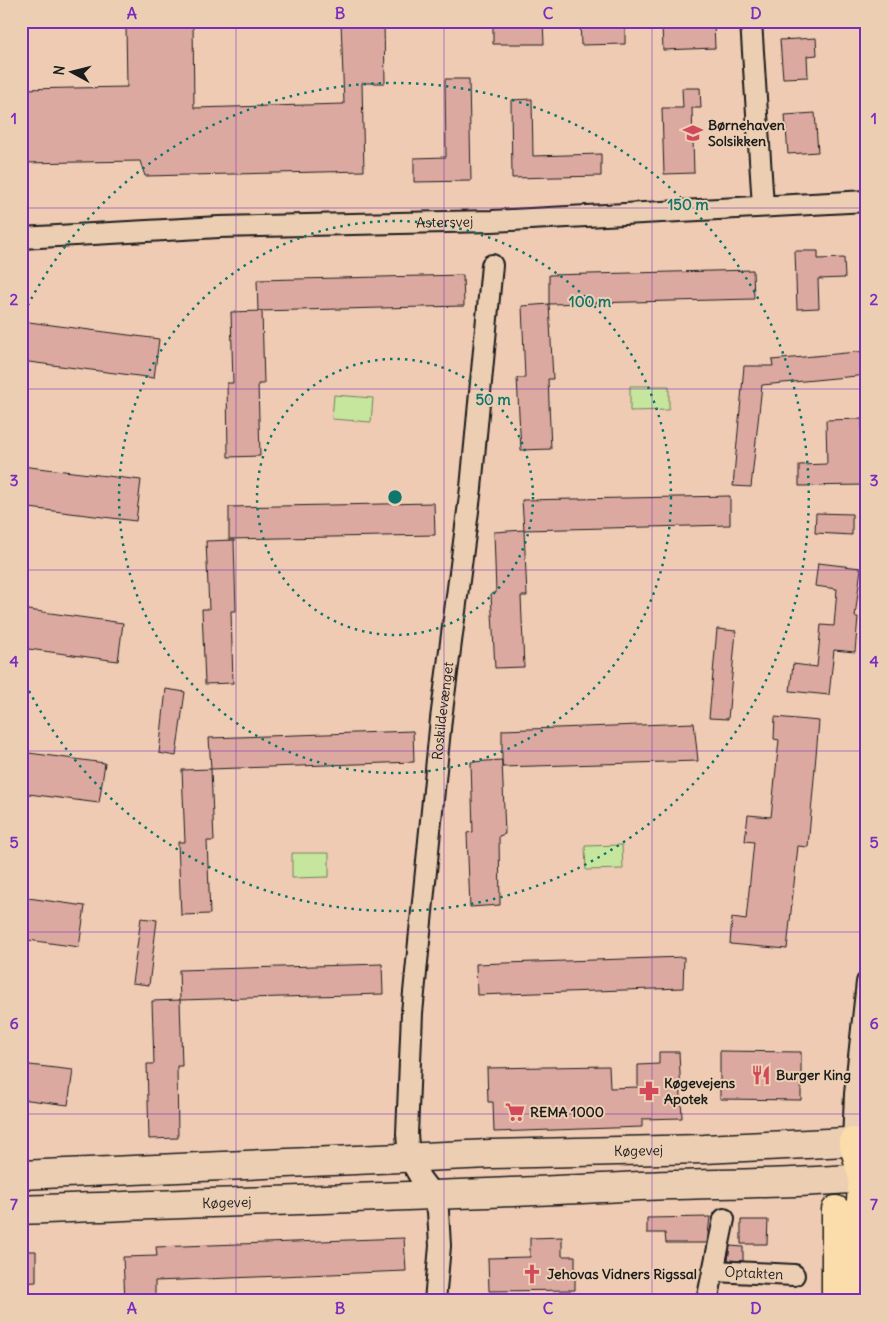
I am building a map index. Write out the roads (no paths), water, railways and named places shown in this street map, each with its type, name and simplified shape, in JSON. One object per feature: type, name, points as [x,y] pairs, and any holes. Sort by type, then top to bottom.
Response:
[{"type":"highway","points":[[836,1301],[848,1210]]},
{"type":"highway","points":[[848,1210],[859,1301]]},
{"type":"street","points":[[751,21],[763,206]]},
{"type":"street","name":"Astersvej","points":[[21,238],[219,227],[492,221],[867,201]]},
{"type":"street","name":"Roskildevænget","points":[[410,1158],[406,1116],[417,955],[441,719],[471,488],[492,265]]},
{"type":"street","points":[[848,1210],[859,1164],[867,982]]},
{"type":"street","points":[[433,1195],[439,1183],[450,1175],[593,1170],[634,1165],[704,1149]]},
{"type":"street","name":"Køgevej","points":[[21,1175],[410,1158],[704,1149],[859,1164]]},
{"type":"street","points":[[664,1186],[732,1171],[831,1165],[843,1157],[859,1164]]},
{"type":"street","points":[[410,1158],[421,1179],[433,1195],[439,1227],[438,1277],[434,1301]]},
{"type":"street","points":[[171,1204],[242,1188],[390,1179],[400,1175],[406,1169],[410,1158]]},
{"type":"street","name":"Køgevej","points":[[21,1210],[664,1186],[792,1184],[859,1164]]},
{"type":"street","name":"Optakten","points":[[707,1301],[724,1219]]},
{"type":"street","name":"Optakten","points":[[713,1271],[794,1275]]},
{"type":"place","name":"Børnehaven Solsikken","points":[[693,133]]},
{"type":"place","name":"Burger King","points":[[761,1075]]},
{"type":"place","name":"Køgevejens Apotek","points":[[649,1091]]},
{"type":"place","name":"REMA 1000","points":[[515,1112]]},
{"type":"place","name":"Jehovas Vidners Rigssal","points":[[532,1274]]}]
